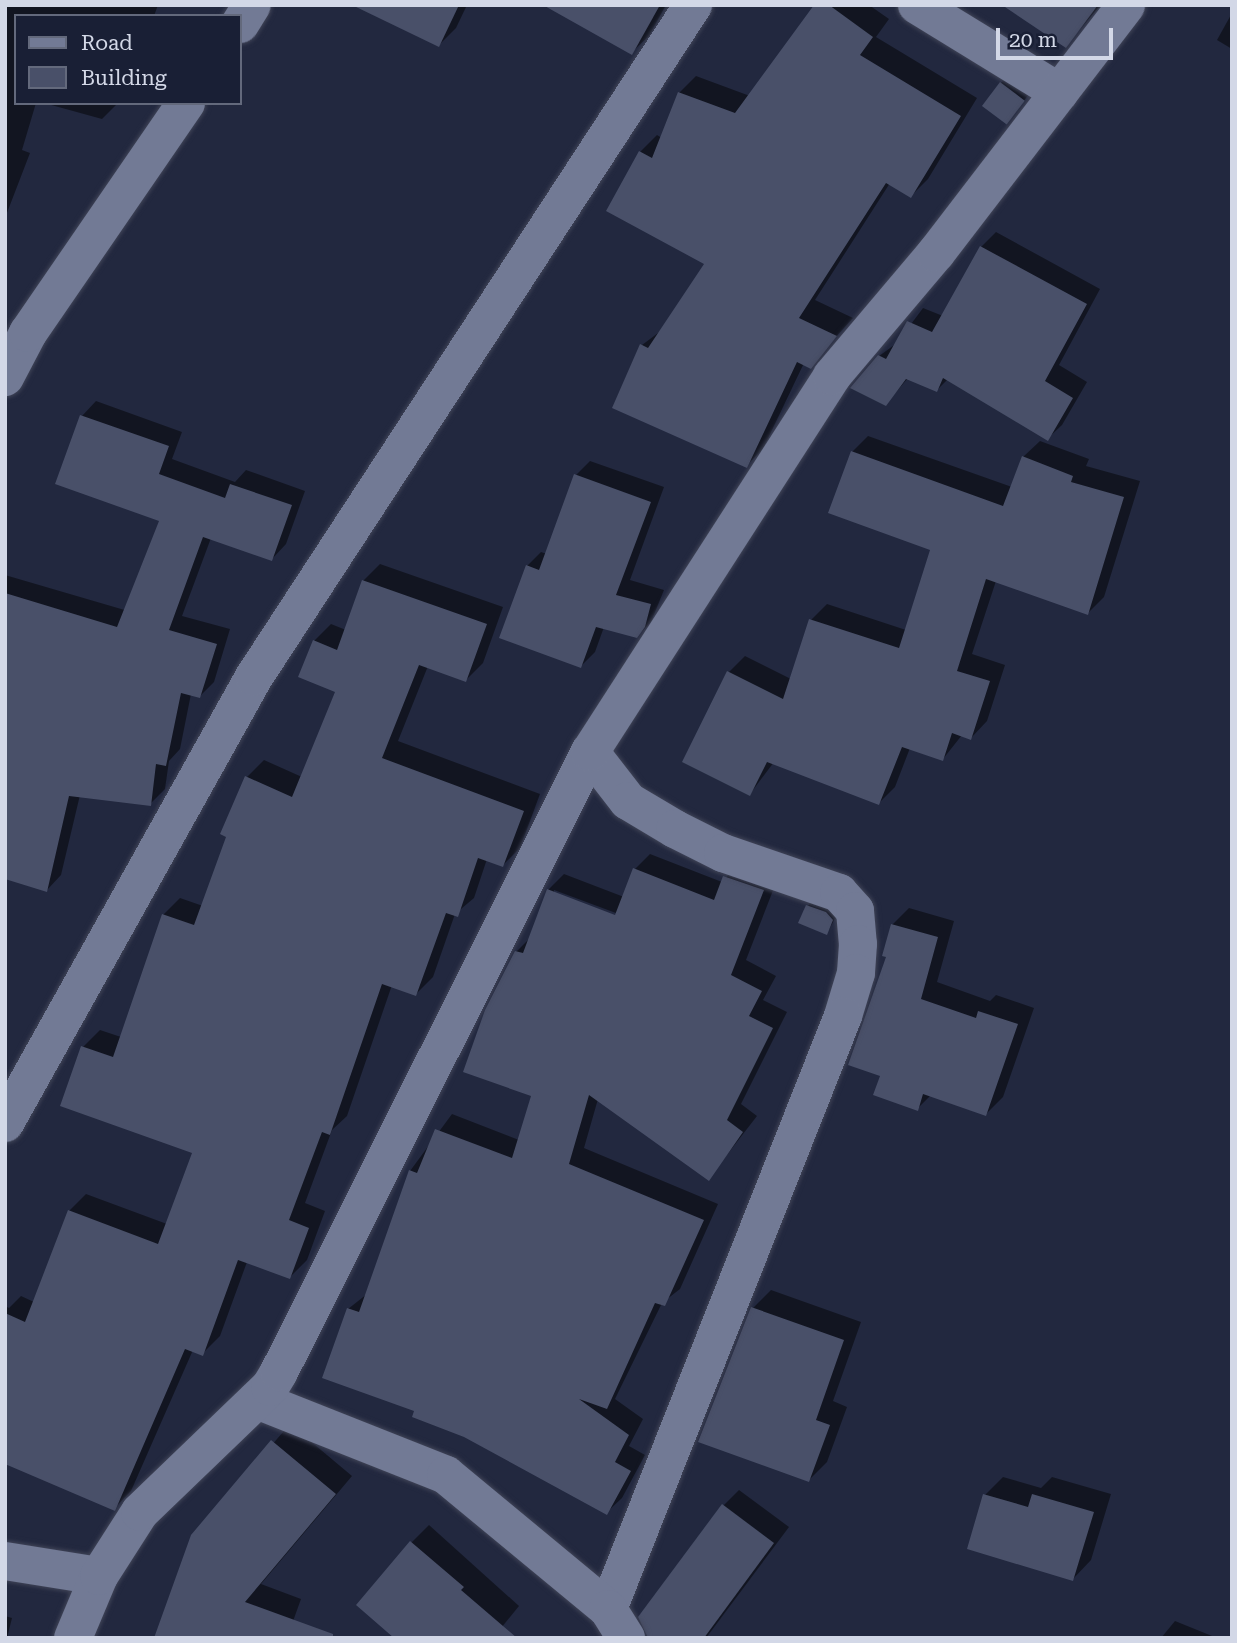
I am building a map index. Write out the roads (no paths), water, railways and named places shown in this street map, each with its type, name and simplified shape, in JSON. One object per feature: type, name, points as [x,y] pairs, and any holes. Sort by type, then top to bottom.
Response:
[{"type":"street","points":[[242,21],[252,5]]},
{"type":"street","points":[[5,1122],[254,677],[692,5]]},
{"type":"street","points":[[917,5],[1059,92]]},
{"type":"street","points":[[73,1638],[99,1576],[140,1512],[257,1399],[279,1372],[590,752],[832,376],[936,253],[1126,5]]},
{"type":"street","points":[[5,377],[28,333],[185,105]]},
{"type":"street","points":[[257,1399],[446,1475],[617,1623],[843,1016],[856,973],[858,944],[855,911],[839,893],[723,853],[675,829],[628,801],[590,752]]},
{"type":"street","points":[[5,1561],[99,1576]]}]
